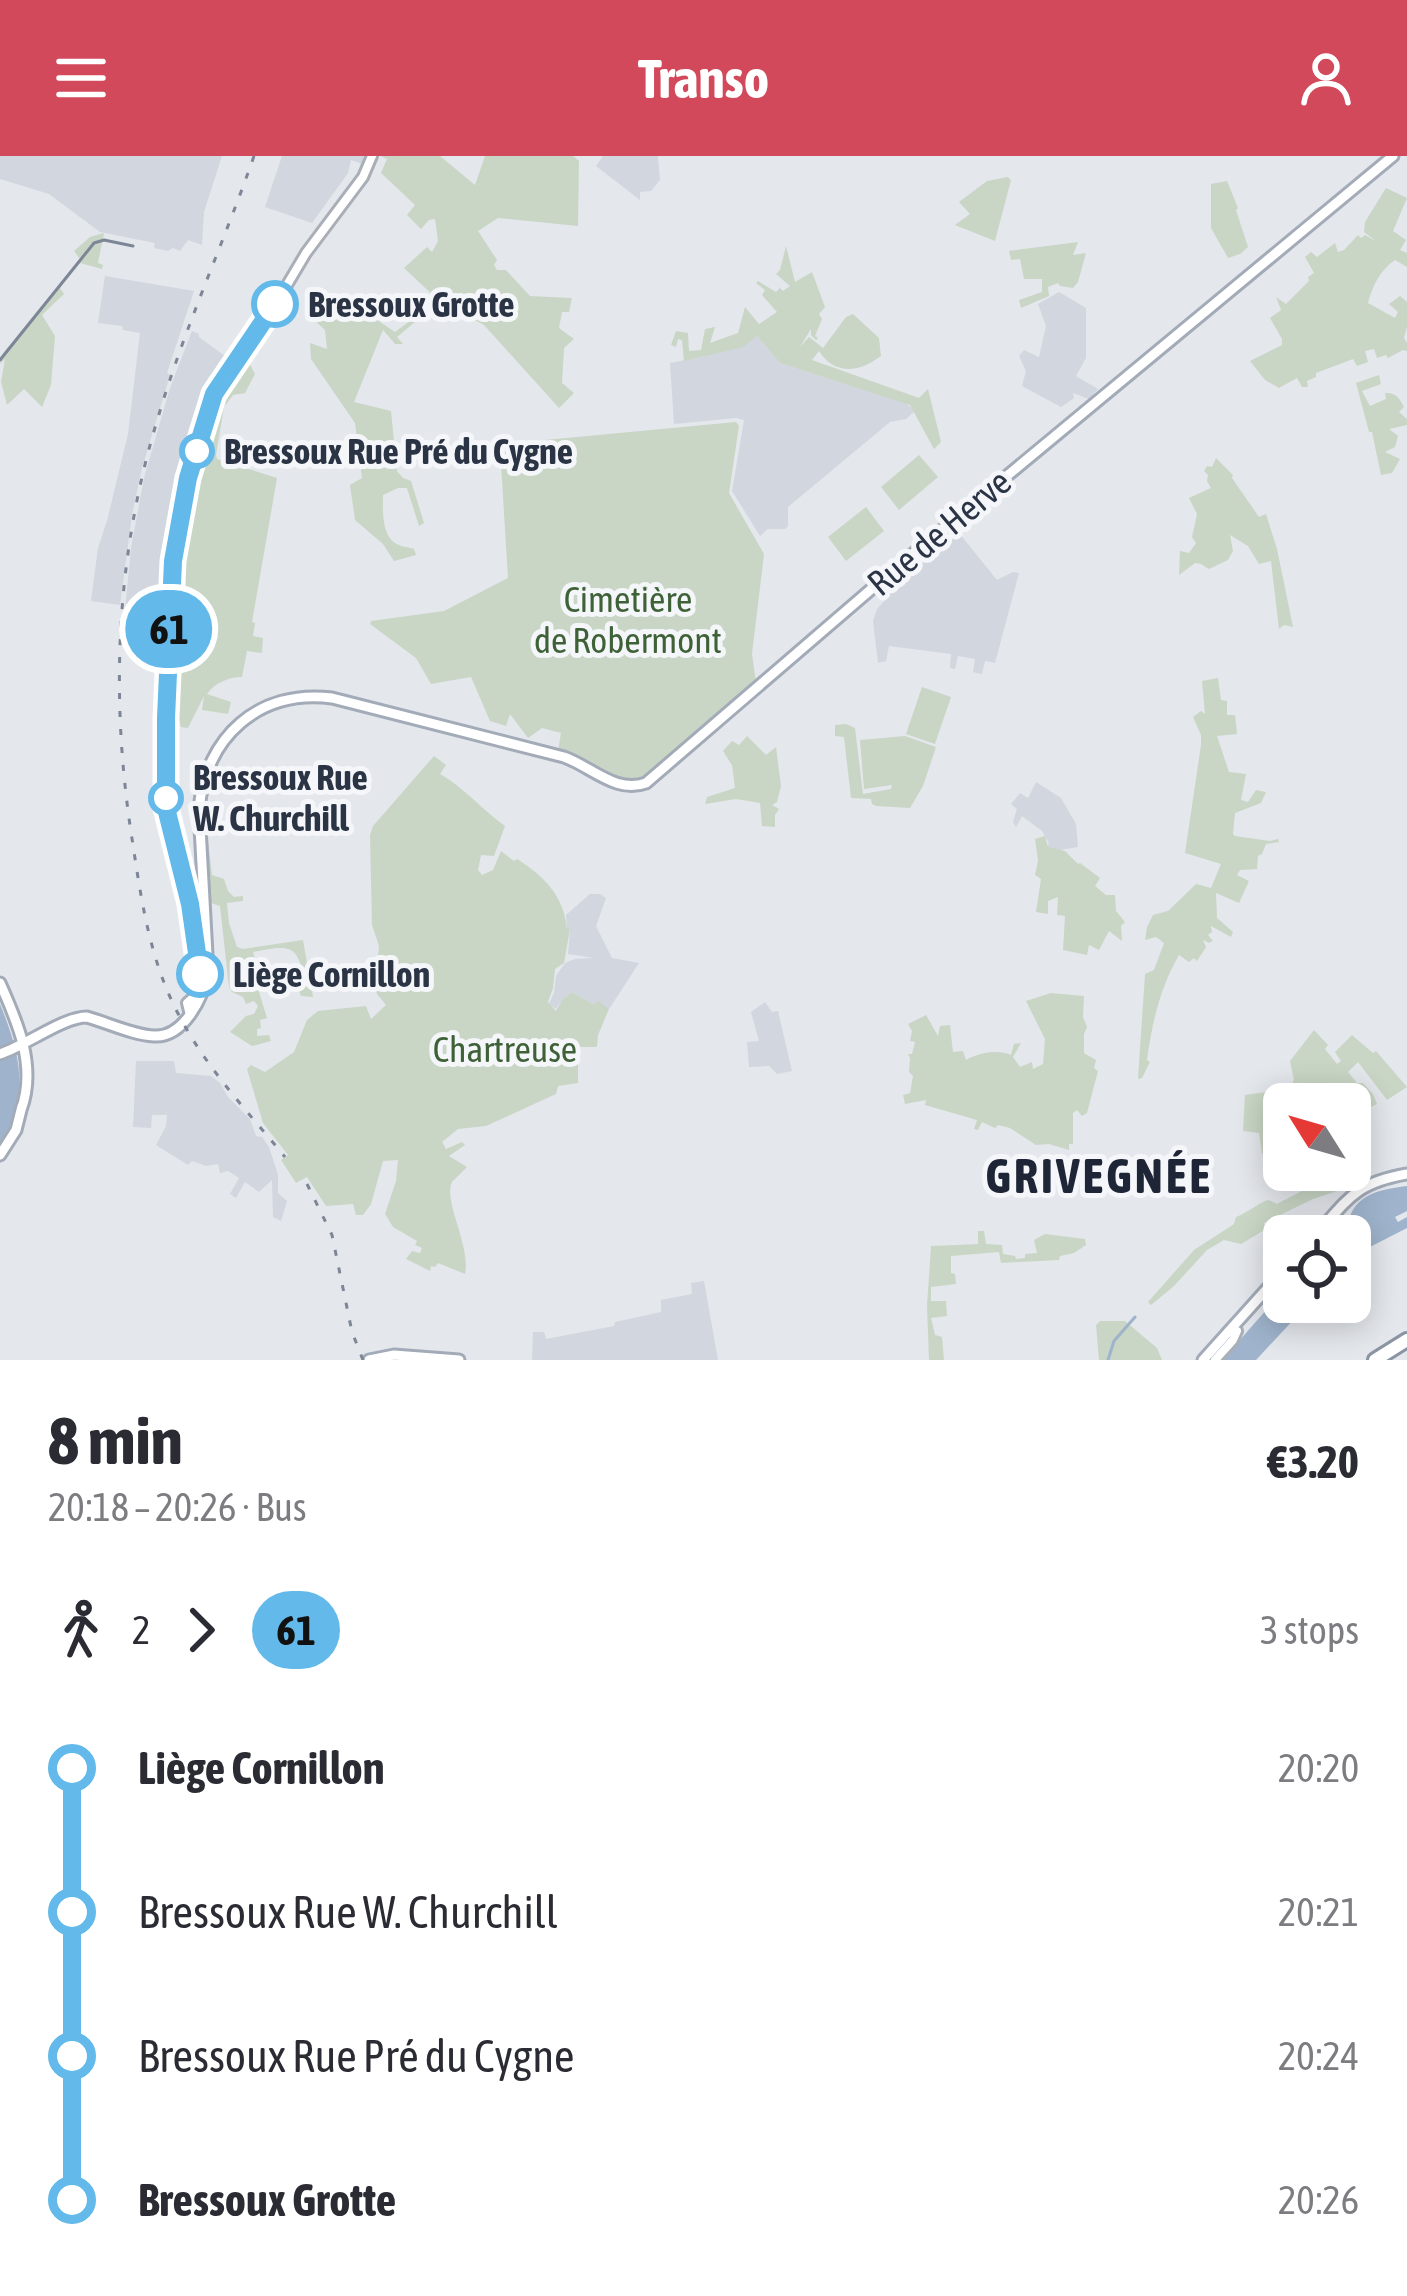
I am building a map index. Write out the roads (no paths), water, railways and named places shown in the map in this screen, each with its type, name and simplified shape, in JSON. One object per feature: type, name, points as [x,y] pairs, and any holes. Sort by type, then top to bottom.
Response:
[{"type":"highway","points":[[1381,1360],[1405,1343]]},
{"type":"main road","name":"Rue de Herve","points":[[190,1015],[208,973],[201,789],[210,760],[237,726],[284,701],[332,698],[564,757],[618,785],[646,783],[897,567],[1393,156]]},
{"type":"main road","points":[[0,1054],[77,1017],[156,1037],[172,1031],[190,1015],[186,1006],[196,994],[201,966],[168,817],[166,757],[171,586],[184,496],[219,385],[370,161]]},
{"type":"main road","points":[[0,986],[29,1084],[16,1130],[0,1155]]},
{"type":"main road","points":[[1335,1215],[1358,1189],[1376,1180],[1407,1176]]},
{"type":"main road","points":[[1209,1360],[1263,1298]]},
{"type":"main road","points":[[1209,1360],[1263,1299]]},
{"type":"main road","points":[[374,1358],[392,1349],[459,1360]]},
{"type":"water","points":[[0,1004],[14,1042],[20,1078],[16,1113],[0,1151]]},
{"type":"water","points":[[1407,1186],[1407,1211],[1395,1217],[1398,1222],[1407,1217],[1407,1228],[1371,1246],[1371,1215],[1350,1215],[1366,1197]]},
{"type":"water","points":[[1263,1314],[1263,1323],[1290,1323],[1256,1360],[1222,1360]]},
{"type":"waterway","points":[[1108,1360],[1114,1341],[1135,1317]]},
{"type":"tram line","points":[[0,360],[94,243],[104,240],[133,246]]},
{"type":"railway","points":[[254,156],[179,354],[143,473],[125,578],[119,685],[133,845],[144,912],[162,977],[204,1056],[285,1157]]},
{"type":"railway","points":[[307,1184],[332,1235],[352,1332],[363,1360]]},
{"type":"place","name":"Bressoux Grotte","points":[[275,304]]},
{"type":"place","name":"Bressoux Rue Pré du Cygne","points":[[197,451]]},
{"type":"place","name":"Bressoux Rue W. Churchill","points":[[166,798]]},
{"type":"place","name":"Liège Cornillon","points":[[200,974]]},
{"type":"district","name":"GRIVEGNÉE","points":[[1099,1175]]},
{"type":"park label","name":"Cimetière de Robermont","points":[[628,620]]},
{"type":"park label","name":"Chartreuse","points":[[505,1049]]}]
